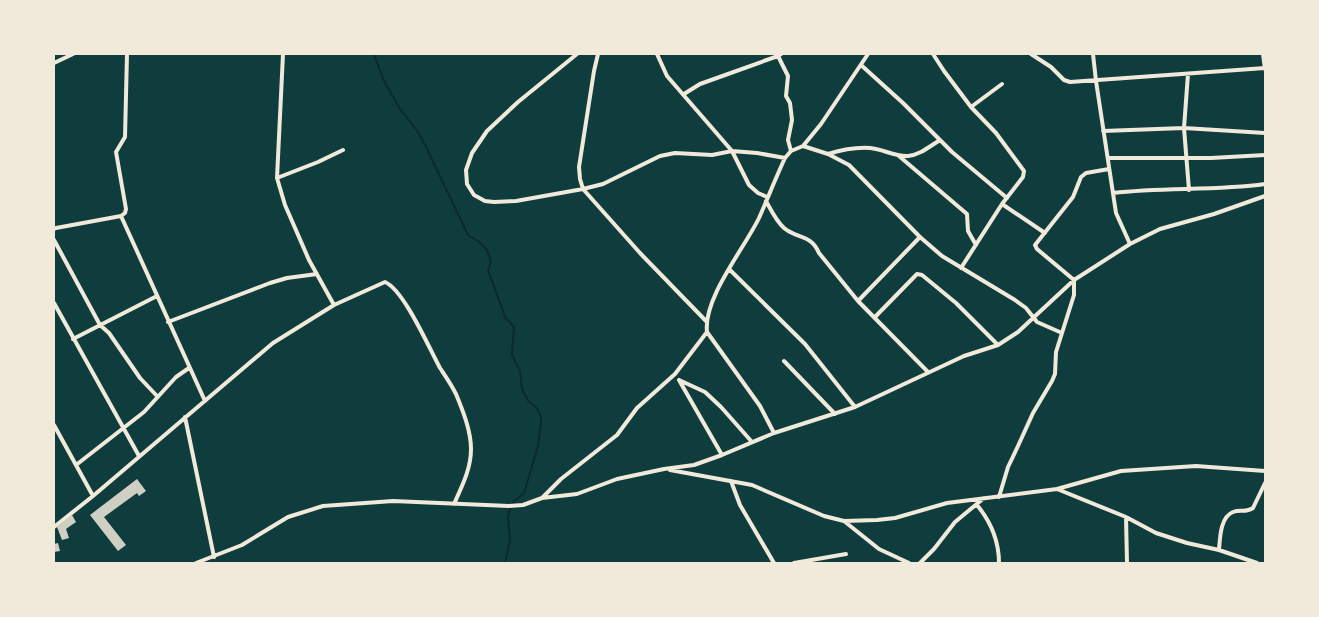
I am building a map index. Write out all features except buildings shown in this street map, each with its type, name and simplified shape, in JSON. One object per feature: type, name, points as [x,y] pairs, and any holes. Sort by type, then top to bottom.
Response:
[{"type":"street","points":[[54,63],[73,54]]},
{"type":"street","points":[[54,229],[121,216],[125,213],[126,209],[116,152],[125,137],[127,54]]},
{"type":"street","points":[[283,54],[277,178],[285,205],[317,274],[334,305]]},
{"type":"street","points":[[577,54],[487,130],[472,153],[466,170],[467,184],[474,195],[486,201],[516,202],[583,190],[618,178],[660,156],[674,153],[712,155],[732,151],[786,158]]},
{"type":"street","points":[[598,54],[580,167],[580,179],[583,190],[640,253],[706,321]]},
{"type":"street","points":[[657,54],[667,76],[732,151],[749,185],[766,199],[776,219],[785,229],[808,239],[816,245],[819,253],[858,301],[928,372]]},
{"type":"street","points":[[774,433],[760,406],[707,332],[706,321],[716,293],[758,218],[786,158],[791,151],[803,146],[821,124],[868,54]]},
{"type":"street","points":[[934,54],[944,71],[971,106],[996,133],[1024,171],[1023,177],[1002,204],[961,268]]},
{"type":"street","points":[[1031,54],[1050,67],[1064,80],[1070,82],[1265,69],[1263,54]]},
{"type":"street","points":[[1094,54],[1096,81],[1116,213],[1130,244]]},
{"type":"street","points":[[684,94],[700,84],[780,55],[788,76],[786,96],[790,103],[792,120],[788,140],[791,151]]},
{"type":"street","points":[[861,65],[940,140],[1007,198]]},
{"type":"street","points":[[1188,74],[1184,128],[1189,190]]},
{"type":"street","points":[[971,106],[1002,84]]},
{"type":"street","points":[[1103,131],[1184,128],[1265,133]]},
{"type":"street","points":[[828,154],[870,148],[898,156],[910,156],[920,153],[940,140]]},
{"type":"street","points":[[803,146],[828,154],[848,165],[920,238],[942,256],[1015,300],[1026,308],[1040,324],[1062,333]]},
{"type":"street","points":[[277,178],[343,150]]},
{"type":"street","points":[[1108,158],[1187,158],[1265,155]]},
{"type":"street","points":[[898,156],[967,214],[968,231],[976,245]]},
{"type":"street","points":[[999,497],[1008,467],[1033,413],[1055,374],[1056,352],[1074,295],[1074,280],[1035,247],[1073,196],[1081,177],[1086,174],[1109,169]]},
{"type":"street","points":[[1113,193],[1165,189],[1240,188],[1265,184]]},
{"type":"street","points":[[196,563],[242,545],[288,517],[323,506],[393,501],[509,506],[542,498],[577,494],[617,479],[694,465],[774,433],[855,407],[964,356],[998,344],[1018,332],[1074,280],[1118,250],[1160,229],[1214,214],[1265,196]]},
{"type":"street","points":[[1002,204],[1044,233]]},
{"type":"street","points":[[121,216],[189,368],[206,401]]},
{"type":"street","points":[[858,301],[920,238]]},
{"type":"street","points":[[54,240],[100,325],[109,333],[140,378],[157,396]]},
{"type":"street","points":[[730,270],[805,344],[855,407]]},
{"type":"street","points":[[168,322],[288,278],[317,274]]},
{"type":"street","points":[[875,317],[917,274],[922,275],[956,303],[998,344]]},
{"type":"street","points":[[54,526],[93,496],[273,344],[334,305],[385,282],[391,284],[406,307],[448,379],[470,433],[471,450],[468,473],[454,504]]},
{"type":"street","points":[[73,339],[157,296]]},
{"type":"street","points":[[54,303],[139,456]]},
{"type":"street","points":[[542,498],[561,479],[617,435],[637,408],[676,374],[707,332]]},
{"type":"street","points":[[784,361],[835,414]]},
{"type":"street","points":[[76,464],[144,412],[176,377],[189,368]]},
{"type":"street","points":[[676,374],[722,455]]},
{"type":"street","points":[[679,380],[705,392],[722,407],[752,442]]},
{"type":"street","points":[[185,417],[214,557]]},
{"type":"street","points":[[54,425],[93,496]]},
{"type":"street","points":[[664,469],[752,485],[824,516],[844,521],[895,518],[947,503],[1057,489],[1121,471],[1196,466],[1265,471]]},
{"type":"street","points":[[730,481],[740,505],[774,563]]},
{"type":"street","points":[[1219,550],[1221,533],[1227,517],[1233,512],[1244,512],[1253,508],[1265,483]]},
{"type":"street","points":[[1057,489],[1126,517],[1156,533],[1187,543],[1219,550],[1257,563]]},
{"type":"street","points":[[920,563],[956,522],[984,498]]},
{"type":"street","points":[[977,505],[993,530],[999,563]]},
{"type":"street","points":[[1126,517],[1127,563]]},
{"type":"street","points":[[844,521],[879,549],[909,563]]},
{"type":"street","points":[[794,563],[846,554]]},
{"type":"waterway","points":[[374,54],[383,79],[400,109],[418,132],[468,235],[487,250],[491,262],[488,270],[505,317],[514,327],[512,355],[520,371],[522,389],[529,402],[536,407],[541,417],[541,424],[538,446],[524,493],[513,502]]},
{"type":"waterway","points":[[505,563],[510,540],[508,517],[510,509]]}]
